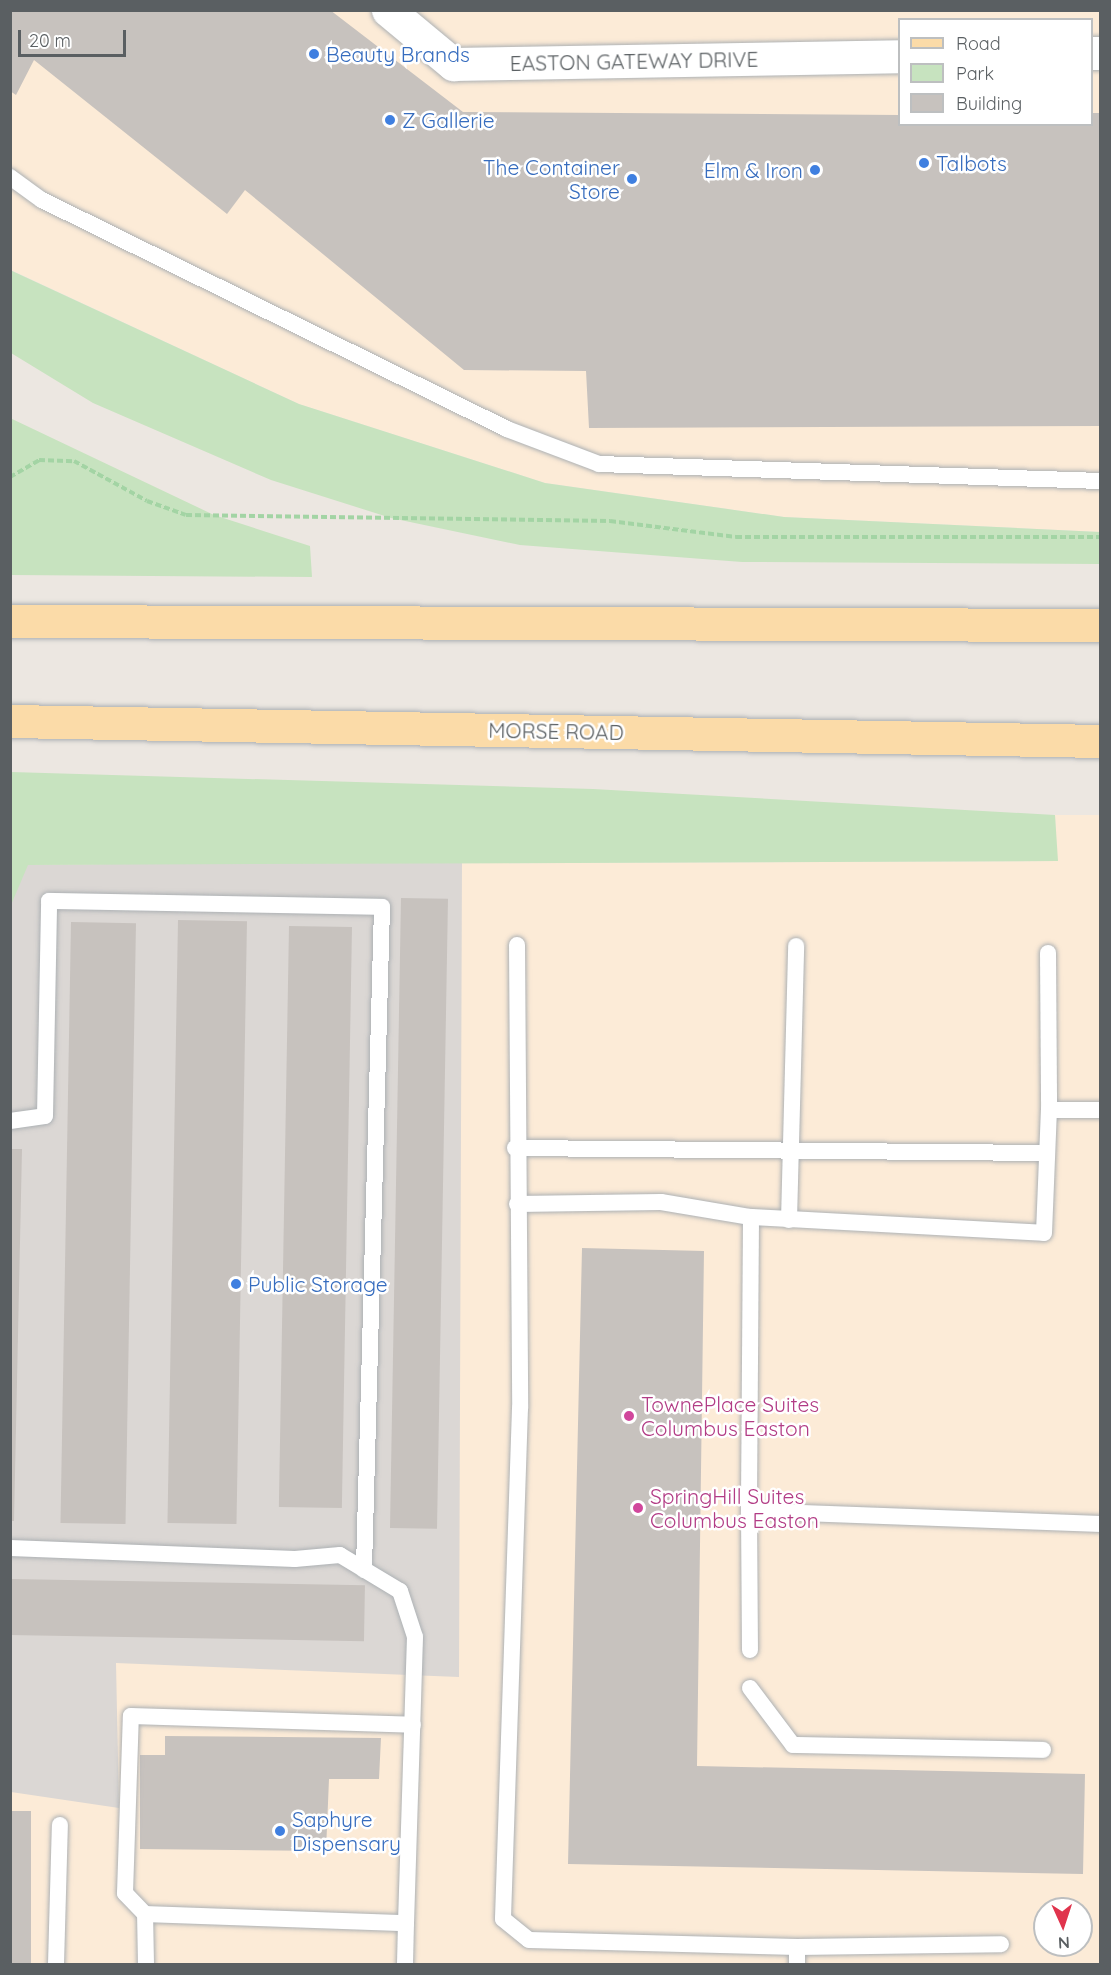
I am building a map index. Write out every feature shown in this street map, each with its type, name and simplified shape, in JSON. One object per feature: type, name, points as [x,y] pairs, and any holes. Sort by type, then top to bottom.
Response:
[{"type":"main road","points":[[10,621],[1101,625]]},
{"type":"main road","name":"MORSE ROAD","points":[[10,721],[1101,741]]},
{"type":"street","name":"EASTON GATEWAY DRIVE","points":[[393,12],[453,64],[898,56]]},
{"type":"lane","points":[[10,177],[42,200],[507,429],[599,464],[1101,481]]},
{"type":"lane","points":[[10,1121],[45,1116],[49,901],[382,906],[364,1570]]},
{"type":"lane","points":[[517,945],[515,1148],[520,1408],[503,1919],[529,1940],[797,1947],[1001,1944]]},
{"type":"lane","points":[[789,1220],[796,946]]},
{"type":"lane","points":[[516,1204],[661,1202],[751,1217],[1044,1233],[1049,1110],[1048,953]]},
{"type":"lane","points":[[1049,1110],[1101,1110]]},
{"type":"lane","points":[[515,1148],[1047,1153]]},
{"type":"lane","points":[[750,1650],[751,1217]]},
{"type":"lane","points":[[749,1512],[1101,1524]]},
{"type":"lane","points":[[10,1548],[295,1559],[340,1555],[400,1591],[415,1637],[405,1965]]},
{"type":"lane","points":[[750,1688],[794,1745],[1043,1750]]},
{"type":"lane","points":[[146,1965],[145,1914],[125,1893],[131,1716],[413,1725]]},
{"type":"lane","points":[[56,1965],[60,1825]]},
{"type":"lane","points":[[145,1914],[406,1923]]},
{"type":"lane","points":[[796,1965],[797,1947]]},
{"type":"path","points":[[10,477],[39,460],[74,461],[147,501],[186,515],[610,522],[736,537],[1101,537]]},
{"type":"shaded area","points":[[11,11],[1100,11],[1100,532],[784,517],[545,483],[299,404],[11,270]]},
{"type":"shaded area","points":[[1055,815],[1100,815],[1100,1964],[11,1964],[10,905],[27,865],[1057,861]]},
{"type":"shaded area","name":"Public Storage","points":[[462,860],[459,1677],[116,1663],[119,1808],[11,1792],[10,906],[27,865]]},
{"type":"green space","points":[[10,270],[299,404],[545,483],[784,517],[1100,532],[1100,564],[742,562],[520,545],[391,518],[271,480],[93,403],[11,353]]},
{"type":"green space","points":[[10,418],[214,515],[310,546],[312,577],[11,575]]},
{"type":"green space","points":[[11,772],[593,789],[1055,815],[1058,861],[28,865],[11,905]]},
{"type":"building","points":[[10,10],[330,10],[463,112],[898,115],[898,126],[1093,126],[1093,113],[1100,113],[1100,426],[589,428],[586,371],[464,370],[245,190],[227,214],[34,60],[16,95],[10,91]]},
{"type":"building","points":[[401,898],[448,899],[437,1529],[390,1528]]},
{"type":"building","points":[[178,920],[247,921],[236,1524],[167,1523]]},
{"type":"building","points":[[71,922],[136,923],[126,1524],[61,1523]]},
{"type":"building","points":[[289,926],[352,927],[342,1508],[279,1507]]},
{"type":"building","points":[[10,1149],[22,1149],[14,1521],[10,1521]]},
{"type":"building","name":"SpringHill Suites Columbus Easton","points":[[582,1248],[704,1251],[697,1766],[1085,1774],[1083,1874],[568,1864]]},
{"type":"building","points":[[10,1579],[365,1585],[364,1641],[10,1635]]},
{"type":"building","points":[[165,1736],[381,1738],[379,1779],[329,1779],[326,1851],[140,1849],[140,1755],[165,1755]]},
{"type":"building","points":[[10,1811],[31,1811],[31,1964],[10,1964]]},
{"type":"place","name":"Beauty Brands","points":[[314,54]]},
{"type":"place","name":"Z Gallerie","points":[[390,120]]},
{"type":"place","name":"Talbots","points":[[924,163]]},
{"type":"place","name":"Elm & Iron","points":[[815,170]]},
{"type":"place","name":"The Container Store","points":[[632,179]]},
{"type":"place","name":"Public Storage","points":[[236,1284]]},
{"type":"place","name":"TownePlace Suites Columbus Easton","points":[[629,1416]]},
{"type":"place","name":"SpringHill Suites Columbus Easton","points":[[638,1508]]},
{"type":"place","name":"Saphyre Dispensary","points":[[280,1831]]}]
